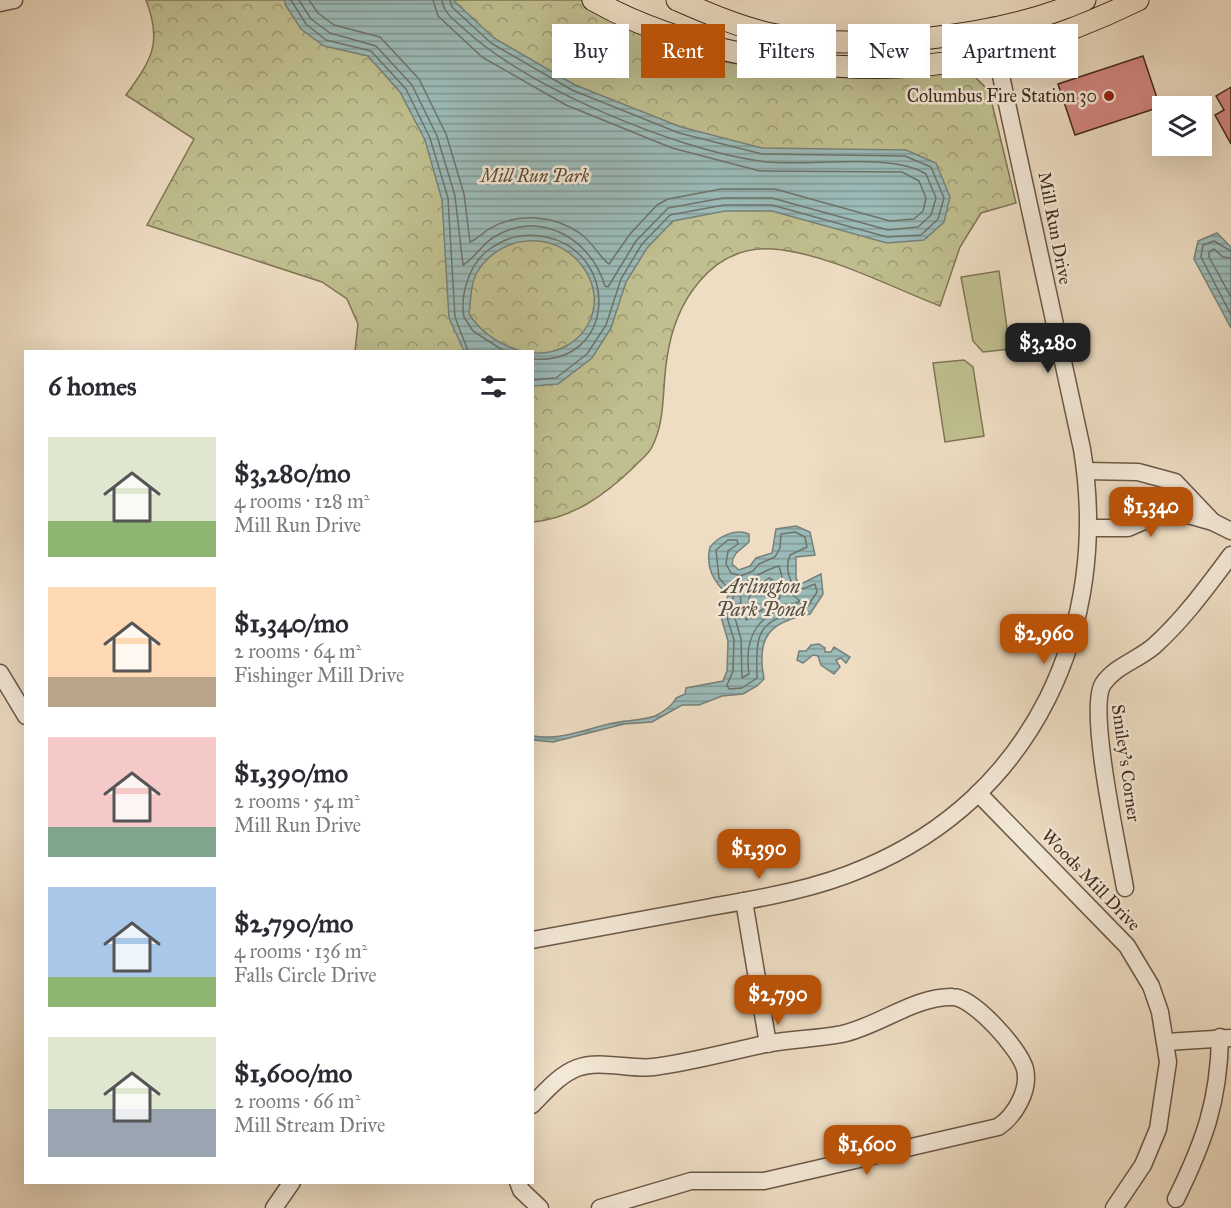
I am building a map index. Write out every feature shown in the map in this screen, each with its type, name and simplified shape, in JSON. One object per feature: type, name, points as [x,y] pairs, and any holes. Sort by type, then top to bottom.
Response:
[{"type":"main road","points":[[593,0],[609,9],[695,42],[754,57],[820,66],[918,65],[942,61]]},
{"type":"main road","points":[[677,0],[771,34],[826,41],[911,41],[942,35]]},
{"type":"main road","points":[[1002,24],[1063,10],[1085,0]]},
{"type":"main road","points":[[1078,26],[1138,0]]},
{"type":"street","points":[[0,3],[14,0]]},
{"type":"street","name":"Mill Run Drive","points":[[534,940],[744,901],[839,878],[864,868],[918,839],[978,793],[997,774],[1023,740],[1046,703],[1059,673],[1082,604],[1090,528],[1086,471],[1001,78]]},
{"type":"street","points":[[1086,471],[1138,472],[1175,482],[1214,522]]},
{"type":"street","points":[[1090,528],[1128,528],[1161,514],[1185,514],[1214,522],[1231,531]]},
{"type":"street","name":"Smiley's Corner","points":[[1125,888],[1099,727],[1098,699],[1102,686],[1111,675],[1152,648],[1183,618],[1231,555]]},
{"type":"street","points":[[0,673],[24,713]]},
{"type":"street","name":"Woods Mill Drive","points":[[978,793],[1127,946],[1151,986],[1160,1012],[1168,1062],[1158,1130],[1143,1165],[1114,1208]]},
{"type":"street","points":[[744,901],[768,1044]]},
{"type":"street","points":[[534,1103],[563,1074],[580,1066],[652,1067],[768,1044],[845,1033],[939,998],[957,997],[972,1006],[999,1029],[1025,1068],[1025,1083],[1011,1119],[998,1127],[764,1181],[691,1181],[600,1208]]},
{"type":"street","points":[[1166,1042],[1226,1037],[1213,1107],[1202,1146],[1176,1199]]},
{"type":"street","points":[[274,1208],[291,1184]]},
{"type":"street","points":[[519,1184],[520,1190],[540,1208]]},
{"type":"green space","name":"Mill Run Park","points":[[146,0],[581,0],[628,24],[552,24],[552,78],[629,78],[629,24],[641,29],[641,78],[725,78],[725,62],[737,64],[737,78],[836,78],[836,75],[848,76],[848,78],[930,78],[930,73],[942,71],[942,78],[976,78],[989,91],[1016,203],[981,213],[960,247],[940,306],[858,272],[793,252],[773,249],[751,250],[731,256],[714,267],[688,298],[671,337],[665,369],[660,426],[651,450],[600,496],[562,516],[534,522],[534,350],[355,350],[358,324],[347,299],[322,282],[147,225],[194,139],[126,95],[148,61],[154,40],[154,28]]},
{"type":"green space","points":[[999,271],[1010,349],[983,352],[973,341],[961,277]]},
{"type":"green space","points":[[964,360],[973,367],[984,436],[945,442],[933,363]]},
{"type":"water","points":[[285,0],[453,0],[494,38],[552,72],[552,78],[563,78],[575,85],[681,127],[762,148],[906,150],[936,163],[950,197],[944,222],[924,240],[887,243],[772,211],[725,211],[673,221],[647,248],[626,282],[611,328],[592,358],[558,384],[534,386],[534,353],[551,352],[566,346],[579,337],[588,324],[593,310],[594,295],[590,279],[580,263],[568,252],[540,241],[511,244],[497,251],[486,261],[474,278],[469,314],[479,327],[492,337],[518,350],[464,350],[449,318],[442,200],[425,140],[400,92],[368,56],[324,46],[301,29],[285,4]]},
{"type":"water","points":[[1217,233],[1231,247],[1231,328],[1194,259],[1198,241]]},
{"type":"water","name":"Arlington Park Pond","points":[[796,526],[810,532],[815,555],[796,557],[796,579],[801,584],[821,574],[823,594],[810,614],[784,622],[769,634],[762,652],[764,679],[757,686],[743,694],[722,696],[699,705],[682,705],[652,722],[624,724],[553,742],[534,740],[534,736],[555,737],[658,715],[676,698],[685,694],[686,688],[723,681],[727,671],[728,641],[721,617],[728,595],[712,574],[709,562],[710,547],[718,539],[728,534],[744,532],[749,534],[749,542],[733,560],[732,564],[739,570],[750,566],[756,558],[772,553],[776,529]]},
{"type":"water","points":[[819,644],[825,648],[825,652],[831,652],[834,647],[850,657],[846,663],[841,658],[836,660],[840,667],[834,674],[821,665],[818,656],[813,655],[803,663],[797,660],[799,651],[806,651],[811,645]]},
{"type":"building","name":"Columbus Fire Station 30","points":[[1143,56],[1156,96],[1152,96],[1152,110],[1075,135],[1058,84]]},
{"type":"building","points":[[1231,87],[1231,144],[1215,115],[1224,110],[1216,96]]},
{"type":"place","name":"Columbus Fire Station 30","points":[[1109,96]]}]
